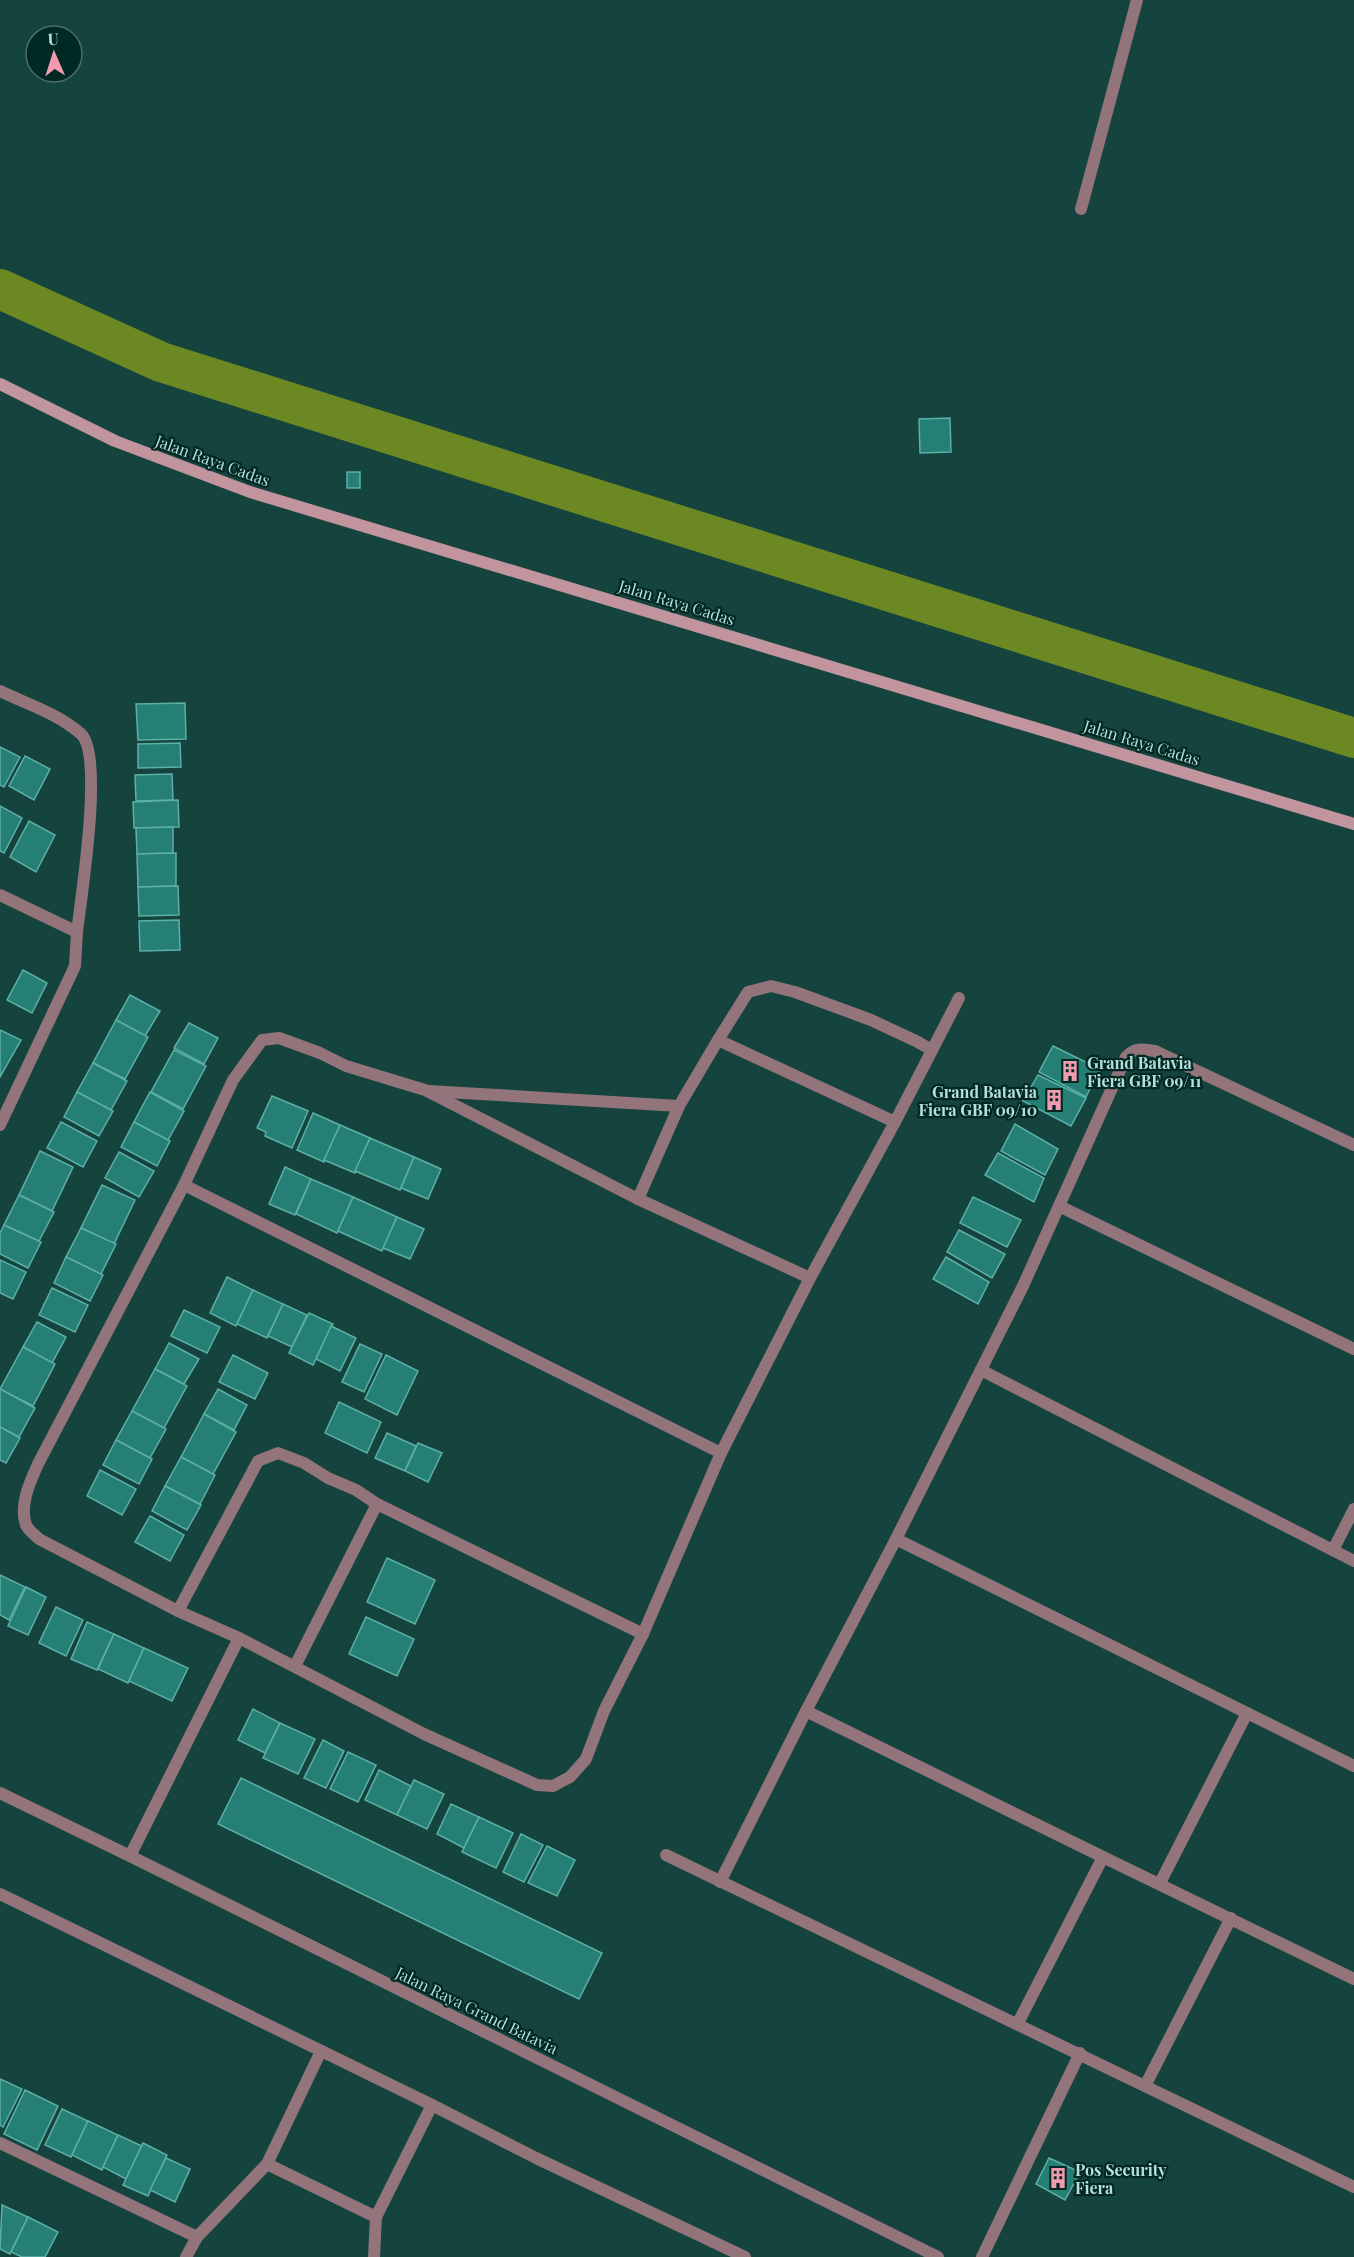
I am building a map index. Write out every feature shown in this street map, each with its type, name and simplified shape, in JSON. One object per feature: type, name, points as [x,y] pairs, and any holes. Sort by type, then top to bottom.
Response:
[{"type":"street","points":[[1081,209],[1137,0]]},
{"type":"street","name":"Jalan Raya Cadas","points":[[0,384],[115,441],[250,492],[1354,824]]},
{"type":"street","points":[[0,692],[62,720],[83,735],[91,758],[92,788],[75,966],[3,1109],[0,1125]]},
{"type":"street","points":[[0,895],[77,932]]},
{"type":"street","points":[[638,1199],[679,1106],[748,992],[771,986],[871,1020],[932,1050]]},
{"type":"street","points":[[810,1278],[638,1199],[425,1090],[346,1066],[279,1038],[262,1040],[233,1080],[184,1185],[38,1464],[27,1490],[24,1512],[27,1526],[39,1539],[178,1611],[295,1666],[424,1734],[537,1785],[553,1786],[570,1777],[586,1759],[604,1711],[644,1634],[721,1453],[810,1278],[959,998]]},
{"type":"street","points":[[718,1040],[895,1122]]},
{"type":"street","points":[[720,1882],[981,1370],[1131,1051],[1141,1048],[1177,1060],[1354,1145]]},
{"type":"street","points":[[425,1090],[679,1106]]},
{"type":"street","points":[[184,1185],[721,1453]]},
{"type":"street","points":[[1059,1206],[1354,1349]]},
{"type":"street","points":[[981,1370],[1354,1561]]},
{"type":"street","points":[[178,1611],[258,1461],[278,1453],[304,1463],[328,1478],[356,1490],[377,1504],[644,1634]]},
{"type":"street","points":[[295,1666],[377,1504]]},
{"type":"street","points":[[1333,1550],[1354,1509]]},
{"type":"street","points":[[896,1539],[1354,1766]]},
{"type":"street","points":[[130,1856],[238,1638]]},
{"type":"street","points":[[806,1711],[1354,1979]]},
{"type":"street","points":[[1160,1883],[1246,1713]]},
{"type":"street","name":"Jalan Raya Grand Batavia","points":[[0,1793],[938,2257]]},
{"type":"street","points":[[666,1855],[1354,2187]]},
{"type":"street","points":[[1018,2023],[1102,1857]]},
{"type":"street","points":[[0,1894],[546,2163],[745,2257]]},
{"type":"street","points":[[1145,2086],[1231,1918]]},
{"type":"street","points":[[186,2257],[197,2237],[267,2164],[321,2052]]},
{"type":"street","points":[[982,2257],[1080,2053]]},
{"type":"street","points":[[374,2257],[376,2217],[432,2105]]},
{"type":"street","points":[[0,2143],[197,2237]]},
{"type":"street","points":[[267,2164],[376,2217]]},
{"type":"building","points":[[950,418],[951,452],[920,453],[919,419]]},
{"type":"building","points":[[347,472],[360,472],[360,488],[347,488]]},
{"type":"building","points":[[185,703],[186,739],[138,740],[136,704]]},
{"type":"building","points":[[180,743],[181,767],[138,768],[138,744]]},
{"type":"building","points":[[0,747],[20,757],[4,787],[0,785]]},
{"type":"building","points":[[25,756],[50,769],[34,800],[9,786]]},
{"type":"building","points":[[172,774],[173,800],[136,801],[135,775]]},
{"type":"building","points":[[178,800],[179,827],[134,828],[133,802]]},
{"type":"building","points":[[0,806],[22,818],[4,853],[0,851]]},
{"type":"building","points":[[29,821],[55,835],[36,872],[10,857]]},
{"type":"building","points":[[173,827],[173,853],[137,854],[136,828]]},
{"type":"building","points":[[176,853],[176,886],[138,887],[137,854]]},
{"type":"building","points":[[178,886],[179,915],[139,916],[138,887]]},
{"type":"building","points":[[179,920],[180,950],[140,951],[139,921]]},
{"type":"building","points":[[23,970],[47,983],[32,1013],[7,1000]]},
{"type":"building","points":[[130,995],[160,1011],[145,1036],[116,1020]]},
{"type":"building","points":[[116,1020],[148,1037],[125,1079],[93,1063]]},
{"type":"building","points":[[189,1023],[218,1038],[204,1064],[174,1048]]},
{"type":"building","points":[[0,1030],[21,1040],[0,1077]]},
{"type":"building","name":"Grand Batavia Fiera GBF 09/11","points":[[1053,1046],[1100,1069],[1086,1097],[1039,1072]]},
{"type":"building","points":[[174,1050],[206,1066],[183,1109],[151,1092]]},
{"type":"building","points":[[93,1063],[127,1081],[111,1110],[77,1092]]},
{"type":"building","name":"Grand Batavia Fiera GBF 09/10","points":[[1038,1075],[1086,1098],[1071,1126],[1023,1101]]},
{"type":"building","points":[[77,1092],[113,1111],[99,1136],[64,1117]]},
{"type":"building","points":[[150,1092],[184,1111],[168,1140],[134,1122]]},
{"type":"building","points":[[272,1096],[308,1111],[292,1148],[265,1136],[266,1132],[257,1128]]},
{"type":"building","points":[[313,1113],[340,1125],[324,1162],[297,1150]]},
{"type":"building","points":[[61,1122],[97,1141],[83,1167],[47,1148]]},
{"type":"building","points":[[134,1122],[170,1141],[157,1166],[121,1147]]},
{"type":"building","points":[[1015,1124],[1058,1149],[1045,1175],[1001,1151]]},
{"type":"building","points":[[340,1125],[370,1138],[355,1173],[324,1160]]},
{"type":"building","points":[[370,1138],[414,1157],[400,1190],[355,1171]]},
{"type":"building","points":[[40,1151],[73,1167],[52,1211],[19,1195]]},
{"type":"building","points":[[119,1152],[154,1171],[139,1197],[105,1178]]},
{"type":"building","points":[[998,1153],[1044,1178],[1034,1202],[985,1175]]},
{"type":"building","points":[[414,1157],[441,1169],[428,1199],[401,1188]]},
{"type":"building","points":[[285,1167],[311,1179],[295,1215],[269,1204]]},
{"type":"building","points":[[311,1179],[353,1197],[337,1233],[296,1214]]},
{"type":"building","points":[[102,1185],[135,1200],[114,1244],[81,1228]]},
{"type":"building","points":[[19,1195],[54,1212],[39,1241],[4,1225]]},
{"type":"building","points":[[353,1197],[397,1217],[382,1251],[338,1231]]},
{"type":"building","points":[[973,1197],[1021,1220],[1007,1247],[960,1223]]},
{"type":"building","points":[[397,1217],[424,1229],[410,1259],[383,1248]]},
{"type":"building","points":[[4,1225],[41,1242],[28,1268],[0,1254],[0,1233]]},
{"type":"building","points":[[81,1228],[116,1244],[101,1274],[66,1257]]},
{"type":"building","points":[[959,1230],[1005,1254],[992,1278],[947,1252]]},
{"type":"building","points":[[66,1257],[103,1275],[90,1301],[54,1283]]},
{"type":"building","points":[[946,1257],[989,1282],[978,1304],[933,1279]]},
{"type":"building","points":[[0,1260],[26,1272],[13,1299],[0,1293]]},
{"type":"building","points":[[227,1277],[253,1290],[236,1326],[210,1313]]},
{"type":"building","points":[[52,1288],[88,1305],[75,1332],[39,1315]]},
{"type":"building","points":[[253,1290],[283,1304],[267,1338],[237,1324]]},
{"type":"building","points":[[283,1304],[307,1315],[292,1347],[268,1336]]},
{"type":"building","points":[[184,1310],[220,1327],[207,1353],[171,1336]]},
{"type":"building","points":[[309,1313],[333,1324],[313,1365],[289,1353]]},
{"type":"building","points":[[37,1322],[66,1337],[52,1363],[23,1347]]},
{"type":"building","points":[[331,1326],[356,1338],[340,1371],[316,1359]]},
{"type":"building","points":[[169,1343],[199,1359],[184,1384],[155,1369]]},
{"type":"building","points":[[360,1344],[382,1354],[364,1392],[342,1382]]},
{"type":"building","points":[[23,1347],[55,1364],[33,1406],[0,1389]]},
{"type":"building","points":[[233,1355],[268,1373],[255,1399],[219,1382]]},
{"type":"building","points":[[386,1355],[418,1371],[397,1415],[365,1399]]},
{"type":"building","points":[[155,1369],[187,1386],[164,1428],[132,1411]]},
{"type":"building","points":[[0,1389],[35,1408],[19,1437],[0,1427]]},
{"type":"building","points":[[218,1389],[247,1405],[234,1430],[204,1414]]},
{"type":"building","points":[[339,1402],[381,1422],[367,1453],[325,1433]]},
{"type":"building","points":[[132,1411],[166,1429],[150,1458],[116,1440]]},
{"type":"building","points":[[204,1414],[236,1432],[213,1474],[181,1457]]},
{"type":"building","points":[[0,1427],[20,1438],[6,1463],[0,1460]]},
{"type":"building","points":[[387,1433],[416,1446],[405,1471],[375,1458]]},
{"type":"building","points":[[116,1440],[152,1459],[139,1484],[103,1465]]},
{"type":"building","points":[[418,1443],[442,1453],[428,1482],[405,1471]]},
{"type":"building","points":[[181,1457],[215,1475],[200,1504],[165,1486]]},
{"type":"building","points":[[100,1470],[136,1489],[122,1515],[87,1496]]},
{"type":"building","points":[[165,1486],[201,1505],[187,1530],[152,1511]]},
{"type":"building","points":[[150,1516],[184,1535],[170,1561],[135,1542]]},
{"type":"building","points":[[387,1558],[435,1580],[415,1624],[367,1602]]},
{"type":"building","points":[[0,1575],[25,1587],[9,1620],[0,1615]]},
{"type":"building","points":[[26,1587],[46,1597],[28,1635],[8,1626]]},
{"type":"building","points":[[56,1607],[83,1620],[66,1656],[39,1643]]},
{"type":"building","points":[[366,1617],[414,1639],[397,1676],[349,1654]]},
{"type":"building","points":[[87,1622],[114,1634],[97,1670],[71,1659]]},
{"type":"building","points":[[114,1634],[144,1648],[128,1683],[98,1669]]},
{"type":"building","points":[[144,1648],[188,1668],[172,1701],[129,1681]]},
{"type":"building","points":[[253,1709],[280,1723],[265,1753],[238,1740]]},
{"type":"building","points":[[280,1723],[315,1739],[298,1774],[263,1758]]},
{"type":"building","points":[[323,1740],[344,1751],[326,1788],[304,1778]]},
{"type":"building","points":[[348,1752],[376,1765],[358,1802],[330,1789]]},
{"type":"building","points":[[379,1770],[411,1786],[397,1815],[365,1800]]},
{"type":"building","points":[[241,1778],[602,1953],[579,1999],[218,1824]]},
{"type":"building","points":[[414,1780],[444,1794],[427,1829],[397,1815]]},
{"type":"building","points":[[451,1804],[479,1817],[464,1848],[437,1834]]},
{"type":"building","points":[[479,1817],[513,1833],[496,1868],[462,1852]]},
{"type":"building","points":[[521,1834],[543,1845],[524,1882],[503,1872]]},
{"type":"building","points":[[547,1846],[575,1860],[557,1896],[528,1883]]},
{"type":"building","points":[[0,2079],[22,2089],[3,2127],[0,2125]]},
{"type":"building","points":[[25,2090],[58,2106],[37,2150],[4,2134]]},
{"type":"building","points":[[62,2109],[88,2121],[71,2157],[45,2145]]},
{"type":"building","points":[[88,2121],[118,2135],[102,2170],[72,2155]]},
{"type":"building","points":[[118,2135],[142,2146],[126,2179],[103,2167]]},
{"type":"building","points":[[143,2143],[167,2155],[148,2196],[123,2185]]},
{"type":"building","points":[[166,2158],[190,2169],[175,2202],[150,2190]]},
{"type":"building","name":"Pos Security Fiera","points":[[1049,2158],[1080,2172],[1065,2200],[1036,2184]]},
{"type":"building","points":[[2,2205],[28,2217],[10,2254],[0,2249]]},
{"type":"building","points":[[28,2217],[58,2232],[45,2257],[22,2257],[11,2252]]},
{"type":"waterway","points":[[0,289],[161,362],[1354,738]]},
{"type":"place","name":"Grand Batavia Fiera GBF 09/11","points":[[1070,1071]]},
{"type":"place","name":"Grand Batavia Fiera GBF 09/10","points":[[1054,1100]]},
{"type":"place","name":"Pos Security Fiera","points":[[1058,2178]]}]
